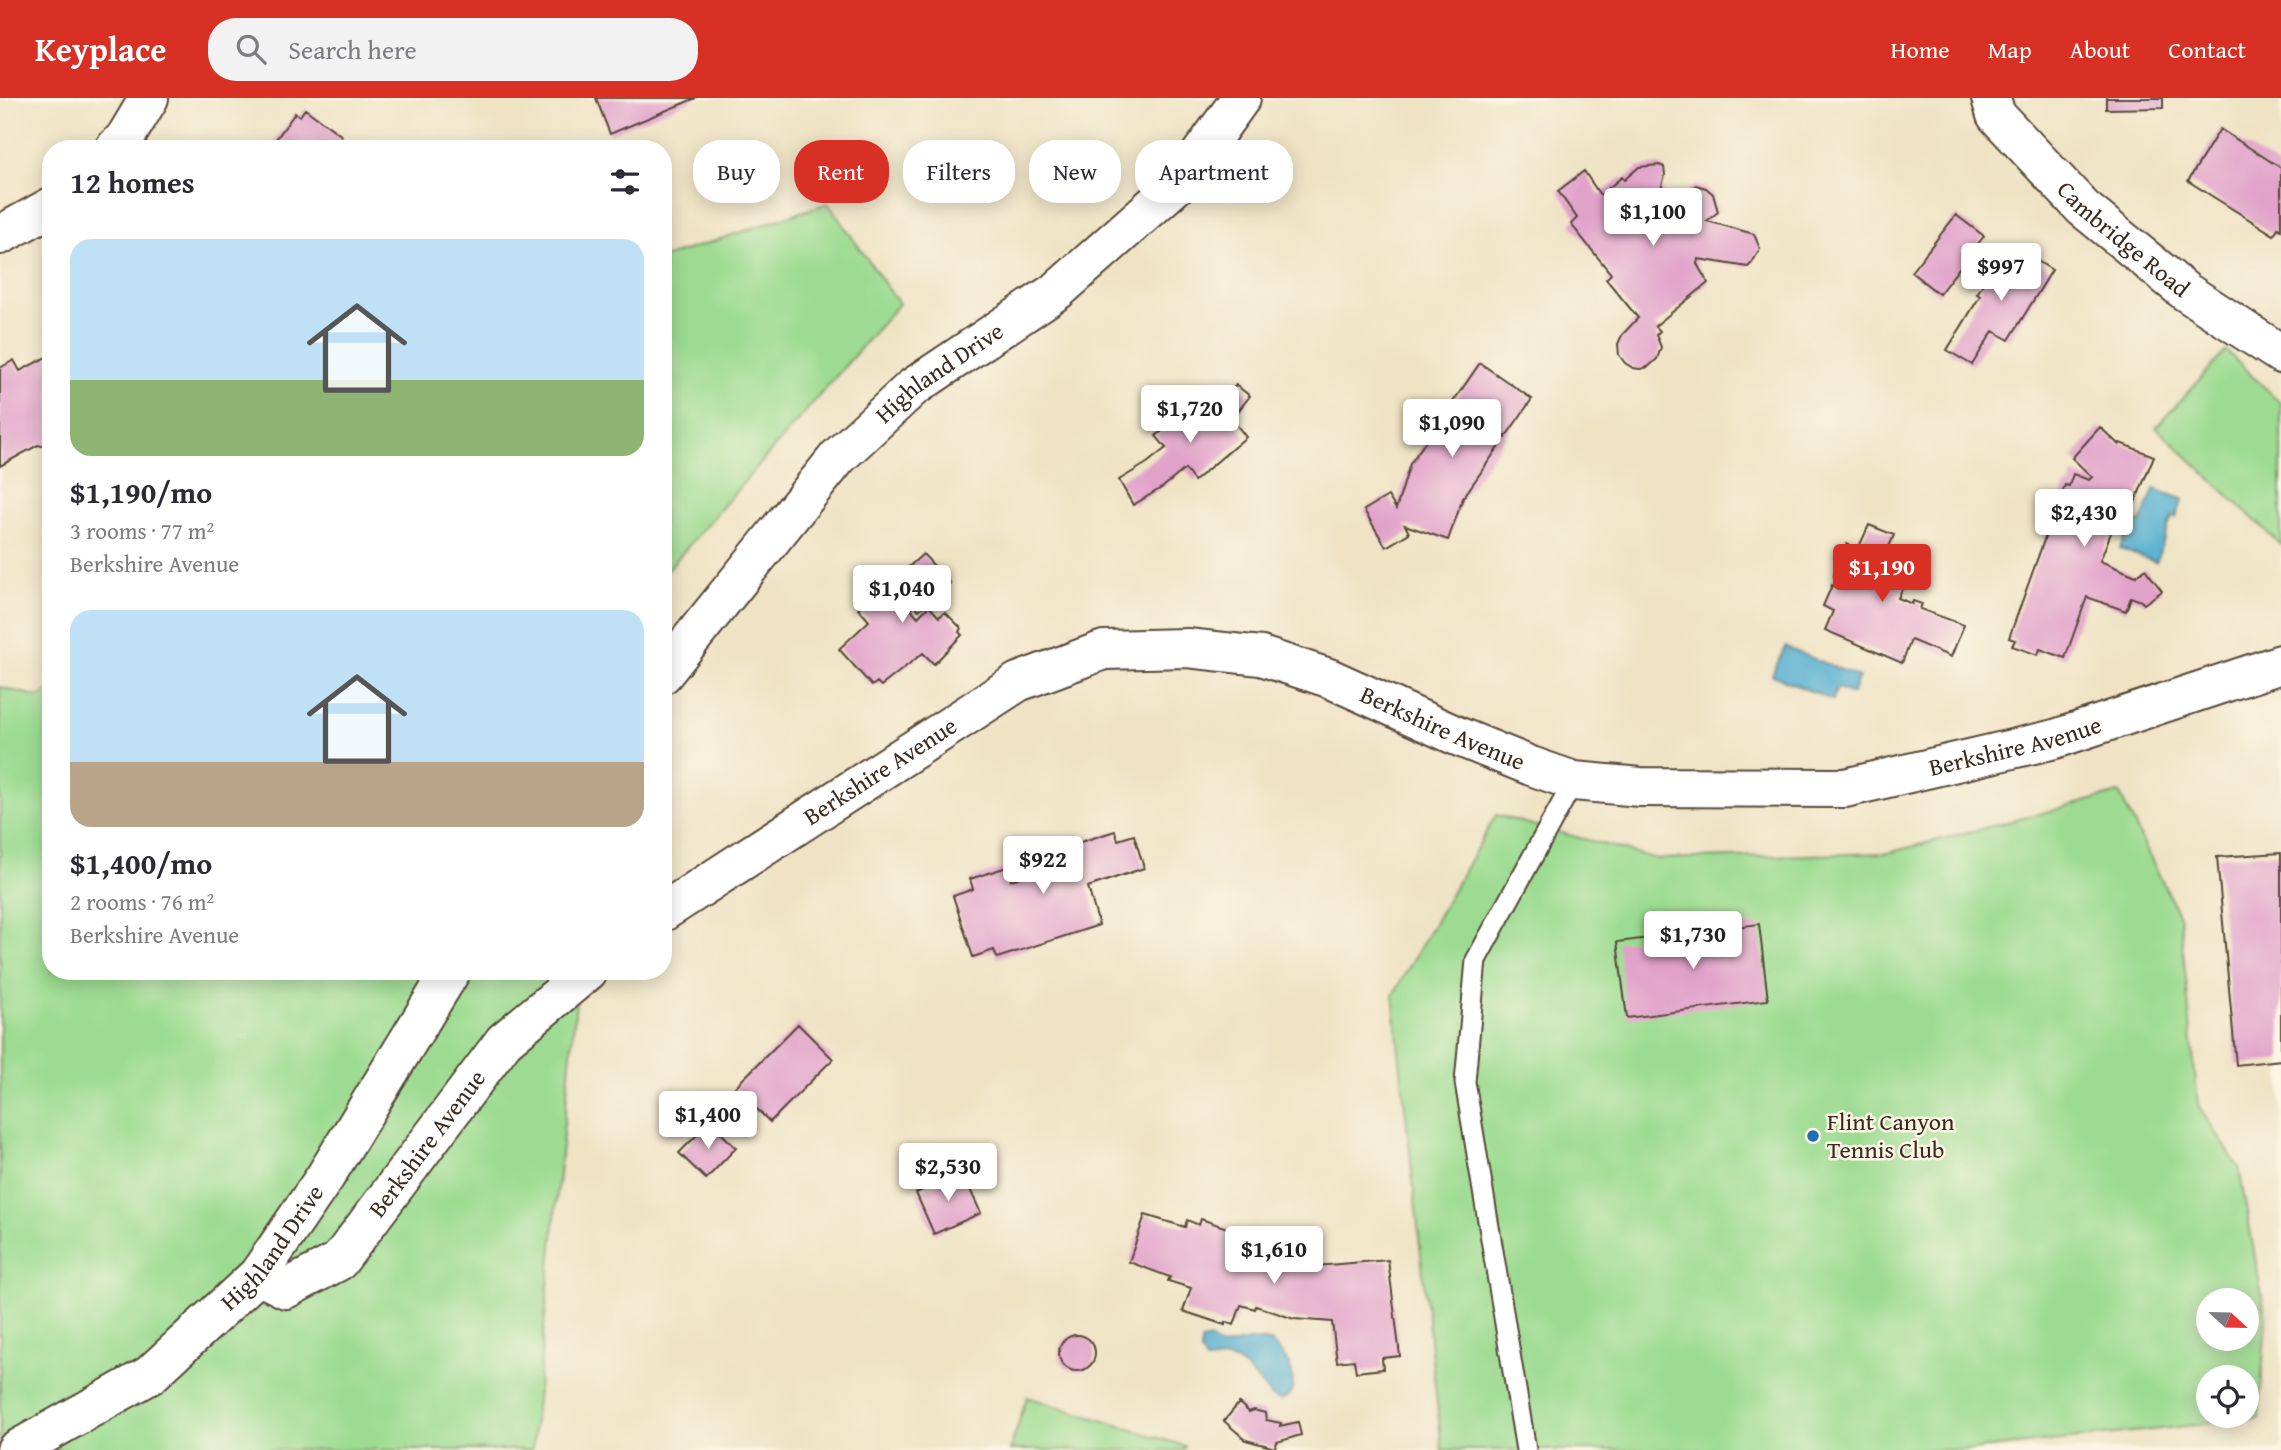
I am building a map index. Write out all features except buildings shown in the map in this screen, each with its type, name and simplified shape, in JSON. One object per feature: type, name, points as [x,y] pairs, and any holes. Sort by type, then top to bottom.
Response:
[{"type":"street","points":[[123,140],[149,98]]},
{"type":"street","name":"Highland Drive","points":[[672,663],[838,457],[912,388],[1058,290],[1182,180],[1241,98]]},
{"type":"street","name":"Cambridge Road","points":[[1991,98],[1996,115],[2083,208],[2186,292],[2281,354]]},
{"type":"street","points":[[0,235],[42,212]]},
{"type":"street","name":"Berkshire Avenue","points":[[672,906],[1017,682],[1104,650],[1187,648],[1261,656],[1329,678],[1457,736],[1574,781],[1640,787],[1844,788],[2055,739],[2281,664]]},
{"type":"street","name":"Highland Drive","points":[[16,1450],[150,1375],[258,1275],[325,1177],[445,980]]},
{"type":"street","name":"Berkshire Avenue","points":[[258,1275],[286,1289],[339,1261],[504,1041],[577,980]]},
{"type":"lane","points":[[1526,1450],[1465,1082],[1476,960],[1574,781]]},
{"type":"green space","points":[[828,203],[899,304],[672,565],[672,255]]},
{"type":"green space","points":[[2226,351],[2281,403],[2281,545],[2156,427]]},
{"type":"green space","points":[[0,687],[39,697],[42,695],[42,980],[578,980],[532,1450],[0,1450]]},
{"type":"green space","name":"Flint Canyon Tennis Club","points":[[2119,793],[2180,918],[2198,1105],[2239,1168],[2266,1319],[2259,1418],[2259,1365],[2196,1365],[2196,1425],[1971,1450],[1442,1450],[1393,995],[1496,815],[1657,859],[1888,853]]},
{"type":"green space","points":[[1027,1397],[1185,1446],[1183,1450],[1010,1450]]},
{"type":"water","points":[[2154,489],[2183,499],[2176,518],[2172,517],[2156,562],[2120,549],[2131,520],[2141,523]]},
{"type":"water","points":[[1785,647],[1859,677],[1852,694],[1837,688],[1832,700],[1772,675]]},
{"type":"water","points":[[1210,1339],[1221,1347],[1253,1340],[1271,1342],[1290,1367],[1293,1381],[1290,1396],[1281,1400],[1271,1397],[1253,1375],[1235,1361],[1206,1361],[1201,1352],[1201,1341]]},
{"type":"place","name":"Flint Canyon Tennis Club","points":[[1813,1136]]}]
